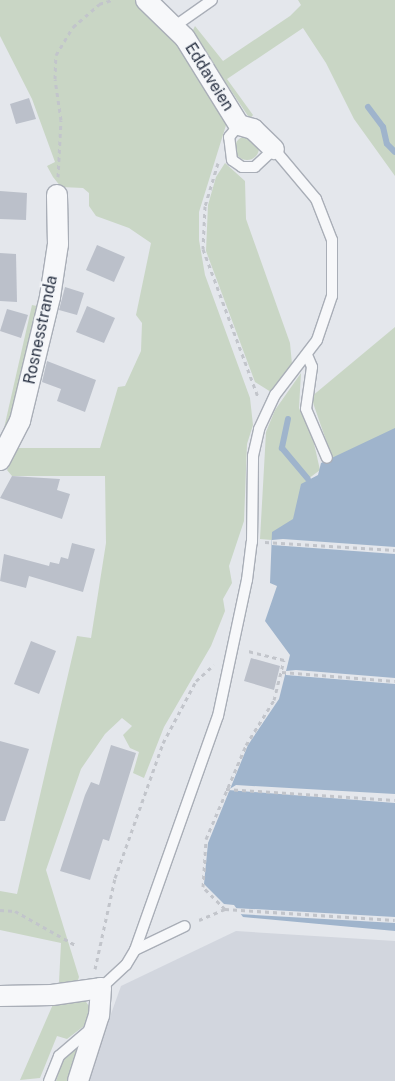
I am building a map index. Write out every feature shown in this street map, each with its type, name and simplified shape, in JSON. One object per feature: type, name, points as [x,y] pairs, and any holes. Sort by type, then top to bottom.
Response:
[{"type":"street","name":"Eddaveien","points":[[146,0],[175,26],[239,125],[253,129],[274,149]]},
{"type":"street","name":"Rosnesstranda","points":[[0,460],[20,421],[50,297],[58,244],[57,195]]},
{"type":"street","points":[[0,996],[97,989],[103,999],[78,1081]]},
{"type":"lane","points":[[175,26],[212,0]]},
{"type":"lane","points":[[97,989],[126,965],[135,950],[209,745],[231,655],[252,542],[254,451],[266,410],[307,355],[324,325],[332,296],[332,240],[316,199],[274,149],[262,162],[248,168],[236,164],[229,153],[229,137],[239,125]]},
{"type":"lane","points":[[307,355],[312,367],[306,409],[327,458]]},
{"type":"lane","points":[[135,950],[186,926]]},
{"type":"lane","points":[[50,1081],[63,1052],[94,1026]]},
{"type":"path","points":[[57,195],[61,120],[55,79],[56,56],[73,27],[99,4],[112,0]]},
{"type":"path","points":[[229,153],[220,158],[209,188],[202,221],[203,249],[240,356],[266,410]]},
{"type":"path","points":[[252,542],[395,550]]},
{"type":"path","points":[[225,909],[203,887],[206,839],[246,745],[274,700],[284,660],[251,650]]},
{"type":"path","points":[[97,989],[110,897],[163,743],[196,681],[231,655]]},
{"type":"path","points":[[282,672],[395,681]]},
{"type":"path","points":[[226,789],[395,800]]},
{"type":"path","points":[[186,926],[225,909],[395,920]]},
{"type":"path","points":[[0,910],[15,912],[77,946]]},
{"type":"shaded area","points":[[236,931],[395,941],[395,1081],[87,1081],[121,986]]},
{"type":"green space","points":[[0,0],[139,0],[165,21],[227,122],[199,212],[199,240],[205,275],[250,398],[253,425],[247,444],[244,521],[229,566],[232,583],[223,599],[225,611],[211,646],[164,727],[144,778],[133,773],[139,752],[130,748],[123,735],[132,726],[122,718],[105,734],[81,769],[46,870],[79,977],[77,983],[65,986],[59,982],[61,943],[0,930],[0,891],[17,894],[77,636],[91,638],[106,543],[105,476],[12,476],[7,470],[18,448],[100,448],[118,387],[125,386],[141,351],[142,323],[136,315],[151,243],[129,228],[96,216],[89,206],[89,193],[83,188],[61,187],[53,177],[47,166],[55,162],[32,99],[0,36]]},
{"type":"green space","points":[[298,0],[395,0],[395,176],[354,119],[326,63],[303,28],[227,79],[253,115],[250,119],[192,32],[195,26],[223,61],[290,16],[301,5]]},
{"type":"green space","points":[[247,136],[256,139],[259,148],[256,157],[247,160],[238,157],[235,148],[238,139]]},
{"type":"green space","points":[[225,163],[245,181],[246,219],[290,343],[292,364],[271,392],[255,382],[206,251],[208,205],[216,177]]},
{"type":"green space","points":[[32,305],[41,307],[7,431],[2,437]]},
{"type":"green space","points":[[395,327],[395,485],[336,469],[311,397]]},
{"type":"green space","points":[[301,373],[299,408],[313,439],[320,470],[308,479],[304,514],[272,540],[260,539],[266,432],[275,410]]},
{"type":"green space","points":[[84,999],[91,1009],[84,1026],[67,1039],[57,1036],[40,1078],[20,1080],[54,1002]]},
{"type":"green space","points":[[83,1038],[71,1081],[56,1081],[64,1057]]},
{"type":"water","points":[[395,428],[395,931],[243,917],[234,905],[224,904],[204,884],[208,843],[248,745],[279,699],[290,655],[265,621],[277,586],[270,583],[272,532],[293,519],[301,484],[318,475],[321,463]]},
{"type":"pier","points":[[283,539],[395,547],[395,554],[272,545],[272,540]]},
{"type":"pier","points":[[296,670],[395,678],[395,684],[286,675],[286,671]]},
{"type":"pier","points":[[236,785],[395,794],[395,803],[228,790]]},
{"type":"pier","points":[[234,908],[395,917],[395,923],[238,914]]},
{"type":"building","points":[[29,98],[36,119],[16,124],[10,104]]},
{"type":"building","points":[[0,191],[27,193],[26,220],[0,219]]},
{"type":"building","points":[[97,245],[125,257],[114,282],[86,270]]},
{"type":"building","points":[[0,253],[16,254],[17,302],[0,301]]},
{"type":"building","points":[[65,287],[84,293],[77,315],[59,310]]},
{"type":"building","points":[[87,306],[115,318],[104,343],[76,332]]},
{"type":"building","points":[[7,309],[28,315],[21,338],[0,331]]},
{"type":"building","points":[[47,361],[96,380],[85,412],[57,401],[61,389],[42,382]]},
{"type":"building","points":[[12,476],[60,479],[57,490],[70,494],[62,519],[0,498]]},
{"type":"building","points":[[72,543],[95,549],[83,592],[29,576],[26,588],[0,581],[4,554],[49,566],[50,562],[59,564],[61,557],[68,559]]},
{"type":"building","points":[[31,641],[56,651],[39,694],[14,684]]},
{"type":"building","points":[[251,658],[280,666],[274,690],[244,681]]},
{"type":"building","points":[[0,741],[29,749],[5,821],[0,821]]},
{"type":"building","points":[[111,745],[136,753],[109,841],[103,839],[90,880],[60,871],[85,795],[91,782],[99,785]]},
{"type":"waterway","points":[[368,107],[383,127],[387,144],[395,152]]},
{"type":"waterway","points":[[288,419],[282,448],[308,479]]}]
